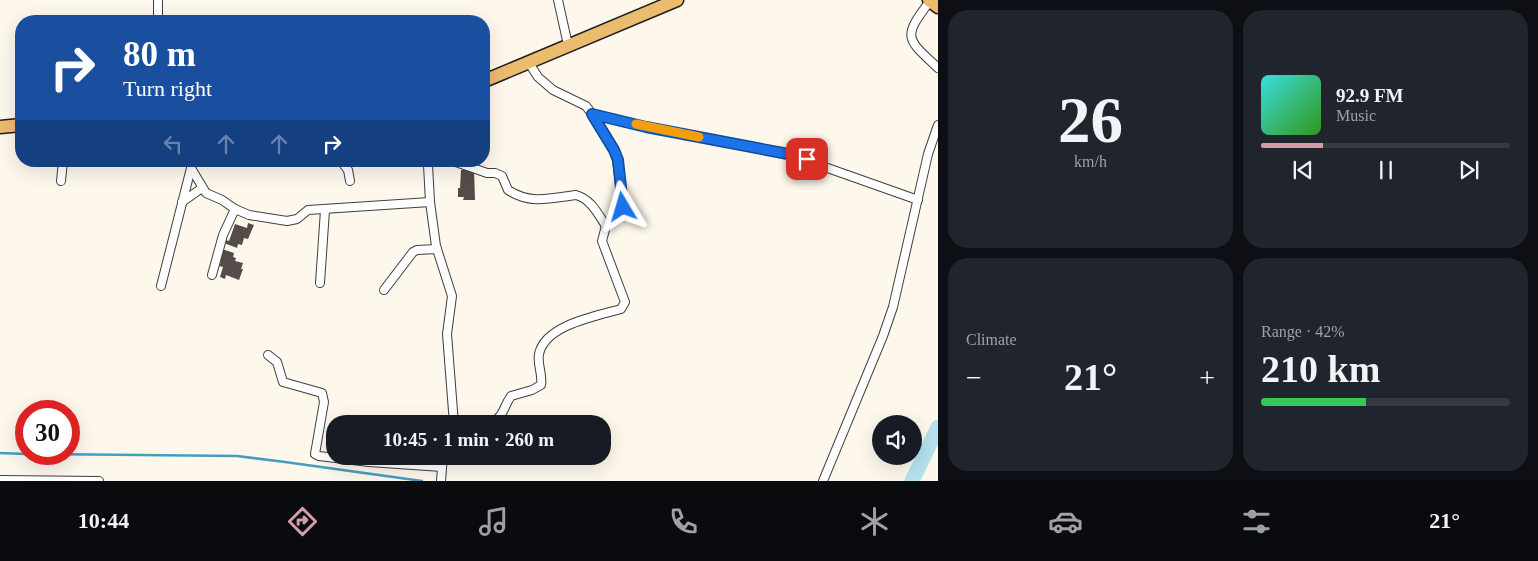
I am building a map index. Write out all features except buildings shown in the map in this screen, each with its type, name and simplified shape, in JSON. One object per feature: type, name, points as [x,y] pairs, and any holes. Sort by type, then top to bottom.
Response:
[{"type":"main road","points":[[490,79],[677,0]]},
{"type":"main road","points":[[0,127],[15,126]]},
{"type":"street","points":[[158,0],[158,15]]},
{"type":"street","points":[[558,0],[568,46]]},
{"type":"street","points":[[935,2],[915,21],[911,38],[913,45],[938,68]]},
{"type":"street","points":[[501,415],[511,396],[532,390],[541,385],[542,379],[538,355],[543,344],[552,334],[572,324],[621,309],[625,302],[602,241],[606,226],[621,213],[623,207],[618,160],[614,150],[586,106],[552,90],[538,77],[529,63]]},
{"type":"street","points":[[592,114],[646,127],[807,159],[918,200]]},
{"type":"street","points":[[823,481],[883,336],[893,307],[928,154],[938,125]]},
{"type":"street","points":[[61,181],[62,167]]},
{"type":"street","points":[[161,286],[190,167]]},
{"type":"street","points":[[192,167],[206,193],[249,215],[287,221],[297,219],[308,210],[430,202]]},
{"type":"street","points":[[346,167],[350,181]]},
{"type":"street","points":[[428,167],[430,202],[437,249],[452,296],[447,334],[453,415]]},
{"type":"street","points":[[470,167],[502,176],[508,190],[527,199],[583,196],[588,200],[606,226]]},
{"type":"street","points":[[182,202],[202,188]]},
{"type":"street","points":[[212,275],[224,235],[235,209]]},
{"type":"street","points":[[320,283],[325,210]]},
{"type":"street","points":[[384,290],[414,252],[417,250],[437,249]]},
{"type":"street","points":[[268,355],[277,362],[283,382],[322,393],[324,402],[315,454],[442,474]]},
{"type":"street","points":[[0,480],[99,481]]},
{"type":"waterway","points":[[912,481],[938,427]]},
{"type":"waterway","points":[[0,453],[15,454]]},
{"type":"waterway","points":[[80,454],[237,456],[422,481]]},
{"type":"slow traffic","points":[[636,124],[699,137]]},
{"type":"route","points":[[623,207],[618,160],[592,114],[646,127],[807,159]]}]
